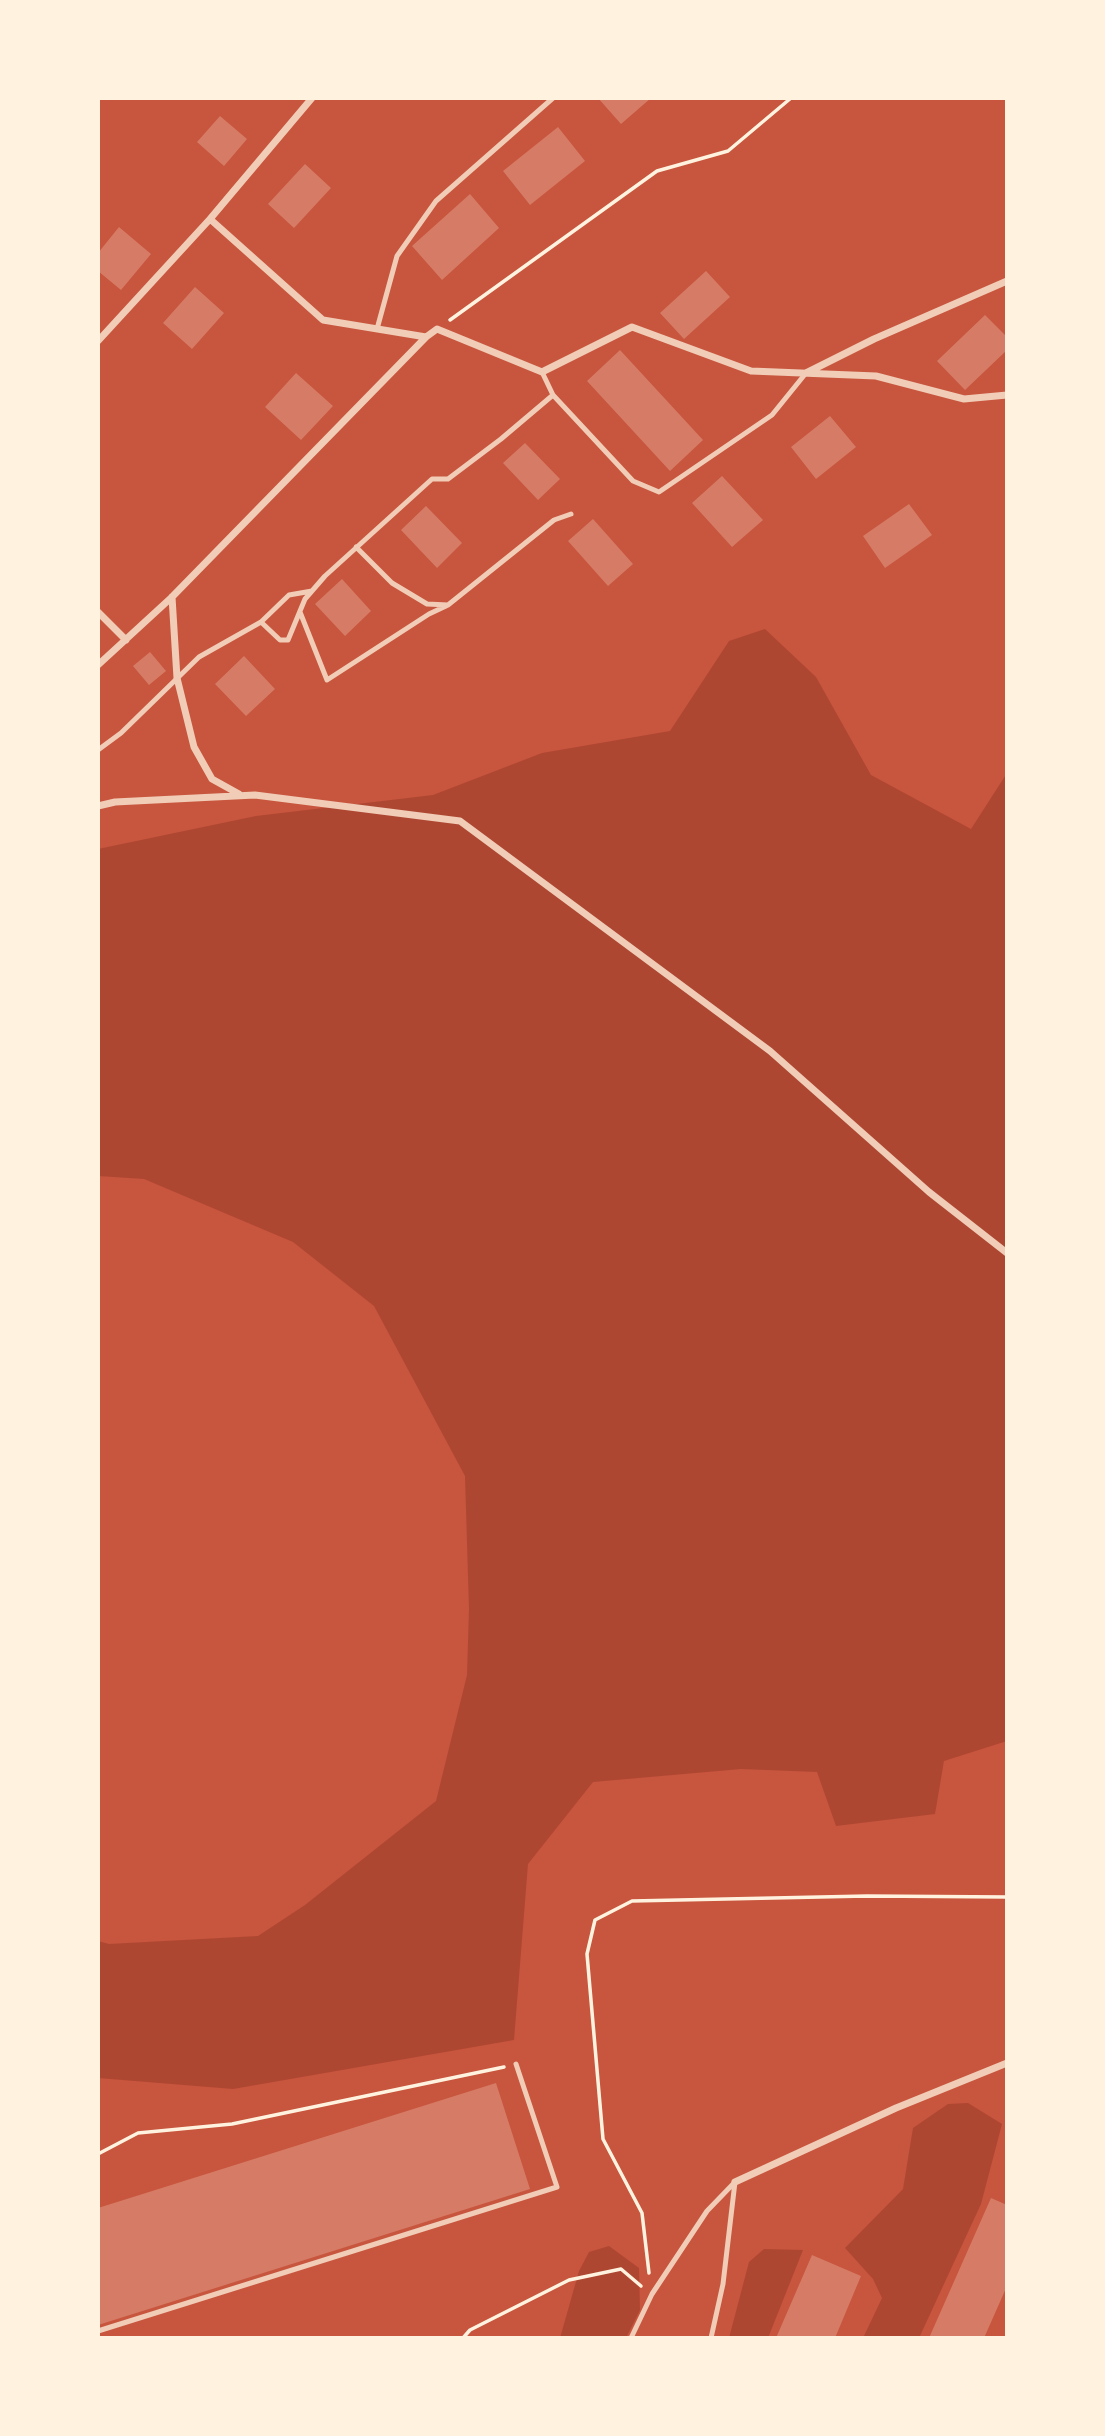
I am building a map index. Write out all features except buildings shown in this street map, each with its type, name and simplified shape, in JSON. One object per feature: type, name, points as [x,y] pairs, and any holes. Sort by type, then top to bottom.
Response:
[{"type":"street","points":[[98,341],[210,219],[312,98]]},
{"type":"street","points":[[210,219],[323,320],[426,337]]},
{"type":"street","points":[[806,373],[934,312],[1007,281]]},
{"type":"street","points":[[98,665],[172,597],[426,337],[437,329],[542,372],[632,327],[751,371],[876,376],[964,399],[1007,395]]},
{"type":"street","points":[[172,597],[177,678],[194,747],[212,779],[239,795]]},
{"type":"street","points":[[98,612],[126,640]]},
{"type":"street","points":[[98,807],[115,802],[255,794],[460,821],[770,1051],[929,1192],[1007,1253]]},
{"type":"street","points":[[735,2182],[896,2108],[1007,2063]]},
{"type":"lane","points":[[377,329],[397,256],[436,201],[553,98]]},
{"type":"lane","points":[[542,372],[553,395],[633,481],[659,492],[772,415],[806,373]]},
{"type":"lane","points":[[261,622],[280,640],[288,640],[305,599],[356,547],[432,479],[448,479],[553,395]]},
{"type":"lane","points":[[300,612],[327,680],[429,614],[448,606],[554,520],[571,514]]},
{"type":"lane","points":[[356,547],[392,583],[427,604],[448,606]]},
{"type":"lane","points":[[98,750],[121,733],[198,657],[261,622],[289,595],[312,590]]},
{"type":"lane","points":[[98,2331],[557,2187],[516,2064]]},
{"type":"lane","points":[[631,2338],[652,2294],[707,2211],[735,2182]]},
{"type":"lane","points":[[711,2338],[723,2284],[735,2182]]},
{"type":"path","points":[[437,329],[657,171],[728,150],[791,98]]},
{"type":"path","points":[[652,2294],[642,2213],[603,2139],[587,1954],[595,1920],[632,1901],[867,1896],[1007,1897]]},
{"type":"path","points":[[98,2154],[138,2133],[232,2124],[516,2064]]},
{"type":"path","points":[[463,2338],[470,2330],[569,2280],[621,2269],[652,2294]]},
{"type":"shaded area","points":[[765,629],[816,677],[871,775],[971,829],[1007,773],[1007,1741],[944,1761],[935,1814],[836,1826],[817,1772],[741,1769],[593,1782],[528,1864],[514,2040],[233,2089],[98,2078],[98,1941],[109,1944],[258,1936],[305,1905],[436,1801],[467,1675],[469,1609],[465,1476],[374,1306],[293,1242],[144,1179],[98,1176],[98,849],[256,816],[433,795],[542,753],[670,731],[729,641]]},
{"type":"shaded area","points":[[968,2103],[1002,2124],[981,2204],[919,2338],[863,2338],[882,2298],[873,2279],[845,2248],[903,2189],[913,2128],[948,2104]]},
{"type":"shaded area","points":[[609,2246],[639,2268],[640,2310],[626,2338],[560,2338],[579,2271],[589,2252]]},
{"type":"shaded area","points":[[764,2249],[803,2250],[768,2338],[729,2338],[749,2262]]}]
